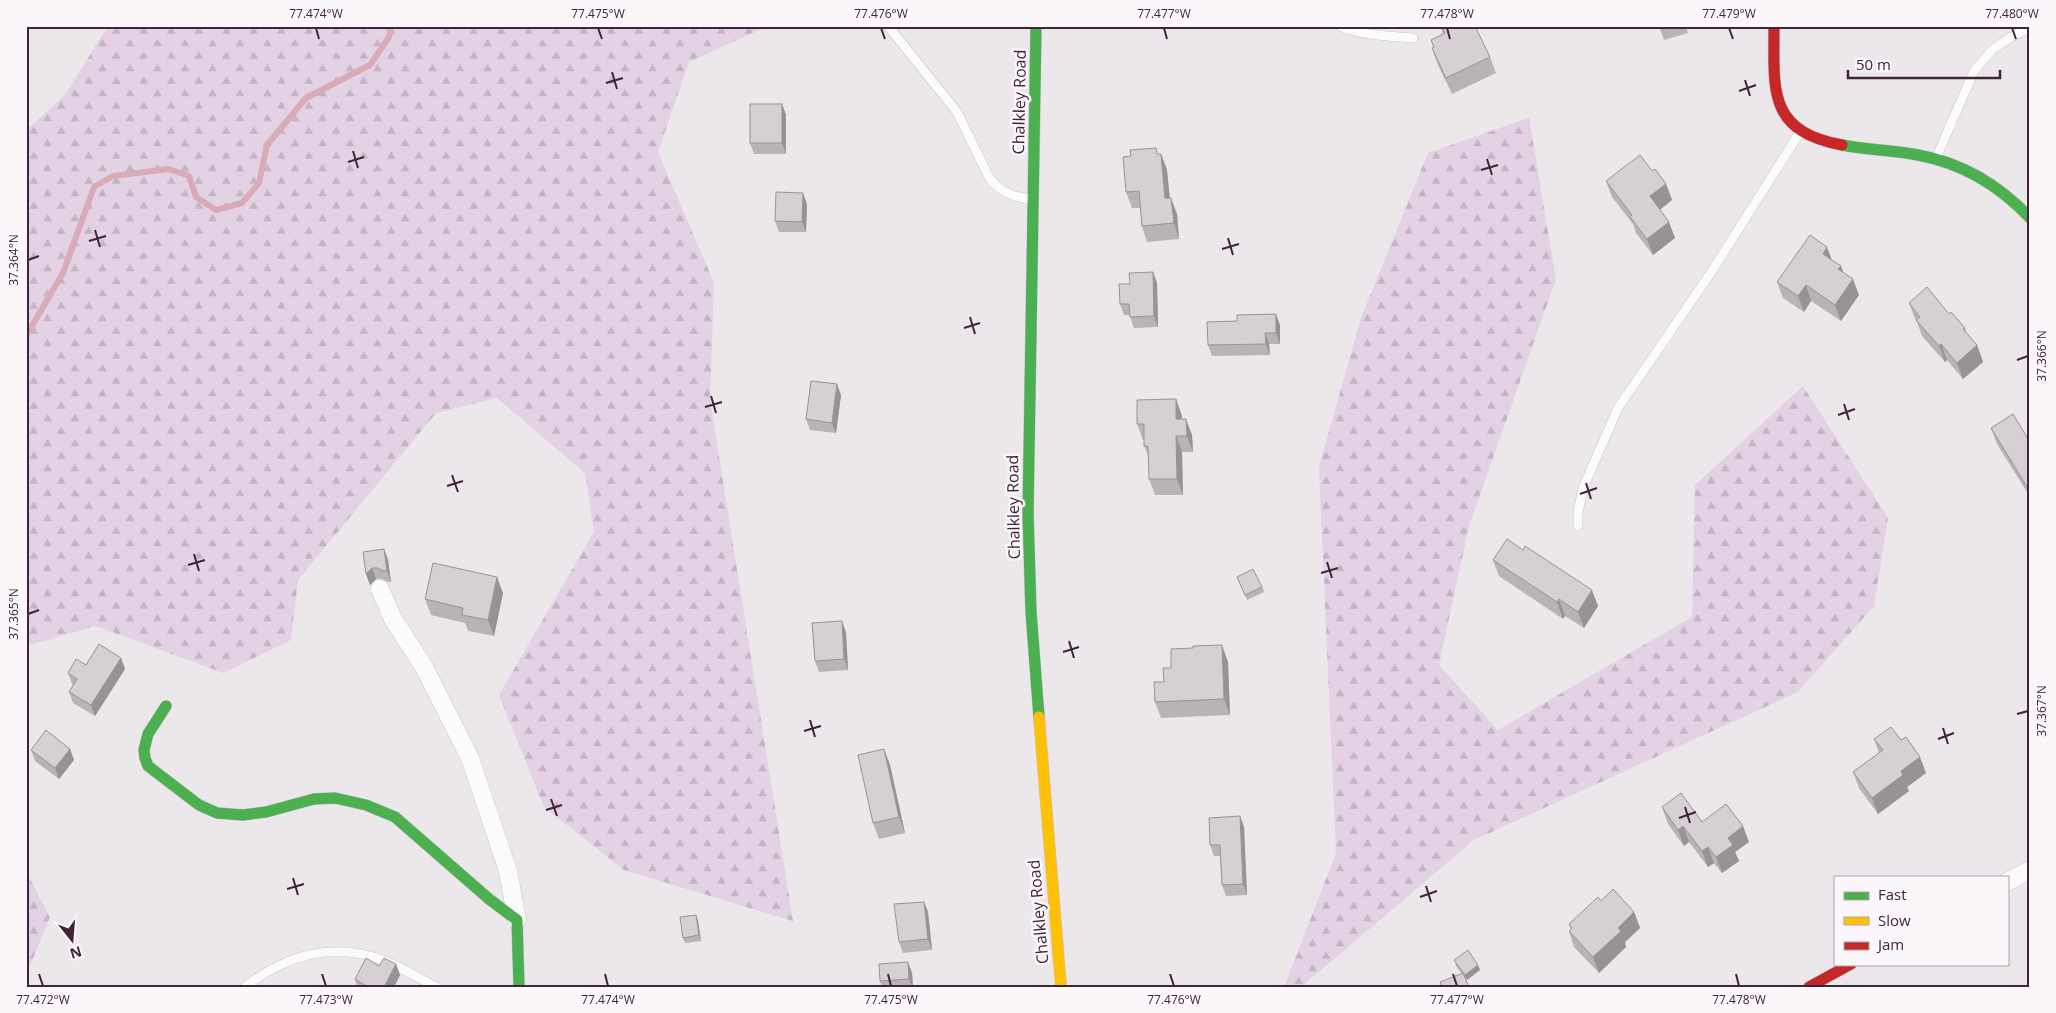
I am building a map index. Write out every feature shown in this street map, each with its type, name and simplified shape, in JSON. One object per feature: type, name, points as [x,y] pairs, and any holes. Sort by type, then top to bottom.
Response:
[{"type":"street","name":"Chalkley Road","points":[[1036,26],[1037,60],[1028,467],[1031,612],[1061,987]]},
{"type":"street","points":[[1774,26],[1776,96],[1781,112],[1791,125],[1800,132],[1828,142],[1936,159],[1976,176],[2008,197],[2030,218]]},
{"type":"street","points":[[380,589],[393,619],[424,667],[470,758],[508,871],[517,920],[519,987]]},
{"type":"street","points":[[166,706],[142,746],[143,757],[148,766],[200,805],[215,812],[234,816],[254,816],[314,799],[333,798],[356,801],[378,808],[395,817],[489,899],[517,920]]},
{"type":"street","points":[[2008,881],[2030,870]]},
{"type":"street","points":[[1809,987],[1848,966]]},
{"type":"lane","points":[[888,26],[957,112],[990,179],[998,188],[1010,195],[1033,199]]},
{"type":"lane","points":[[1340,26],[1347,30],[1413,38]]},
{"type":"lane","points":[[1936,159],[1974,71],[1992,50],[2011,36],[2030,28]]},
{"type":"lane","points":[[1578,526],[1578,512],[1583,488],[1618,408],[1712,271],[1800,132]]},
{"type":"lane","points":[[245,987],[265,971],[281,964],[302,956],[330,951],[361,954],[385,961],[436,987]]},
{"type":"green space","points":[[108,26],[768,26],[689,62],[658,152],[714,283],[710,399],[793,921],[624,870],[544,807],[499,695],[594,532],[585,473],[497,398],[436,413],[298,580],[291,640],[223,673],[96,626],[26,646],[26,130],[64,96]]},
{"type":"green space","points":[[1529,118],[1556,279],[1469,526],[1439,665],[1498,730],[1692,617],[1695,485],[1803,386],[1888,518],[1874,606],[1798,692],[1474,840],[1301,987],[1284,987],[1336,853],[1319,467],[1361,318],[1428,153]]},
{"type":"green space","points":[[26,871],[50,917],[32,961],[26,970]]},
{"type":"building","points":[[1442,26],[1475,26],[1490,57],[1446,78],[1432,48],[1434,47],[1431,40],[1445,33]]},
{"type":"building","points":[[750,104],[782,104],[782,143],[750,143]]},
{"type":"building","points":[[1156,148],[1157,154],[1161,154],[1165,198],[1171,198],[1174,223],[1142,226],[1139,191],[1126,192],[1123,157],[1131,156],[1130,150]]},
{"type":"building","points":[[1640,155],[1652,171],[1655,169],[1666,184],[1650,196],[1669,222],[1647,239],[1630,217],[1632,215],[1606,181]]},
{"type":"building","points":[[776,192],[803,193],[802,222],[775,221]]},
{"type":"building","points":[[1810,235],[1827,247],[1823,254],[1841,266],[1838,269],[1853,279],[1835,305],[1806,285],[1798,296],[1777,282]]},
{"type":"building","points":[[1153,272],[1154,316],[1130,317],[1129,304],[1120,304],[1119,284],[1130,284],[1129,273]]},
{"type":"building","points":[[1927,287],[1949,314],[1951,312],[1965,328],[1963,329],[1977,345],[1957,363],[1941,344],[1939,346],[1916,320],[1920,317],[1909,303]]},
{"type":"building","points":[[1276,314],[1276,333],[1265,333],[1266,344],[1208,345],[1207,322],[1237,321],[1237,315]]},
{"type":"building","points":[[811,381],[837,384],[832,423],[806,419]]},
{"type":"building","points":[[1176,399],[1176,419],[1186,419],[1187,436],[1176,436],[1177,479],[1149,479],[1148,446],[1144,446],[1144,424],[1137,424],[1137,400]]},
{"type":"building","points":[[2013,414],[2028,439],[2030,438],[2029,490],[1991,428]]},
{"type":"building","points":[[1507,539],[1523,550],[1525,546],[1592,590],[1578,612],[1559,599],[1557,602],[1493,560]]},
{"type":"building","points":[[384,549],[387,571],[372,568],[366,574],[363,552]]},
{"type":"building","points":[[433,563],[497,577],[488,620],[462,615],[463,608],[425,599]]},
{"type":"building","points":[[1253,569],[1262,587],[1245,595],[1237,577]]},
{"type":"building","points":[[842,621],[844,659],[815,661],[812,623]]},
{"type":"building","points":[[99,644],[121,658],[91,705],[69,692],[77,679],[68,673],[76,659],[86,665]]},
{"type":"building","points":[[1222,645],[1224,699],[1155,702],[1154,682],[1164,682],[1163,668],[1171,668],[1171,649]]},
{"type":"building","points":[[1891,727],[1901,740],[1906,737],[1920,757],[1901,771],[1903,775],[1872,798],[1853,772],[1883,750],[1874,739]]},
{"type":"building","points":[[46,730],[70,749],[55,768],[31,750]]},
{"type":"building","points":[[884,749],[899,817],[873,823],[858,755]]},
{"type":"building","points":[[1681,793],[1702,822],[1726,804],[1743,826],[1728,838],[1733,845],[1716,857],[1708,847],[1702,851],[1683,826],[1678,830],[1662,807]]},
{"type":"building","points":[[1240,816],[1243,884],[1222,885],[1220,845],[1210,845],[1209,818]]},
{"type":"building","points":[[1613,889],[1634,912],[1618,928],[1621,931],[1593,957],[1569,931],[1572,928],[1569,924],[1598,897],[1601,901]]},
{"type":"building","points":[[924,902],[928,939],[899,942],[894,904]]},
{"type":"building","points":[[696,915],[699,935],[683,938],[680,917]]},
{"type":"building","points":[[1468,950],[1478,965],[1465,975],[1454,960]]},
{"type":"building","points":[[366,958],[379,966],[384,958],[396,964],[384,987],[366,987],[355,979]]},
{"type":"building","points":[[908,962],[909,979],[880,981],[879,964]]},
{"type":"building","points":[[1463,973],[1469,987],[1436,987],[1441,985],[1440,982]]},
{"type":"waterway","points":[[26,336],[63,273],[94,187],[113,176],[169,169],[189,176],[196,197],[216,210],[242,203],[259,183],[267,145],[306,98],[370,65],[389,37],[391,26]]},
{"type":"traffic: fast","points":[[1036,26],[1028,514],[1031,612],[1039,717]]},
{"type":"traffic: fast","points":[[1842,145],[1909,153],[1950,164],[1993,186],[2030,218]]},
{"type":"traffic: fast","points":[[166,706],[148,734],[144,750],[148,766],[199,805],[217,813],[243,815],[266,812],[314,799],[335,798],[366,805],[395,817],[489,899],[517,920],[519,987]]},
{"type":"traffic: slow","points":[[1039,717],[1061,987]]},
{"type":"traffic: jam","points":[[1774,26],[1774,70],[1780,104],[1788,118],[1800,130],[1842,145]]},
{"type":"traffic: jam","points":[[1809,987],[1847,966]]}]
